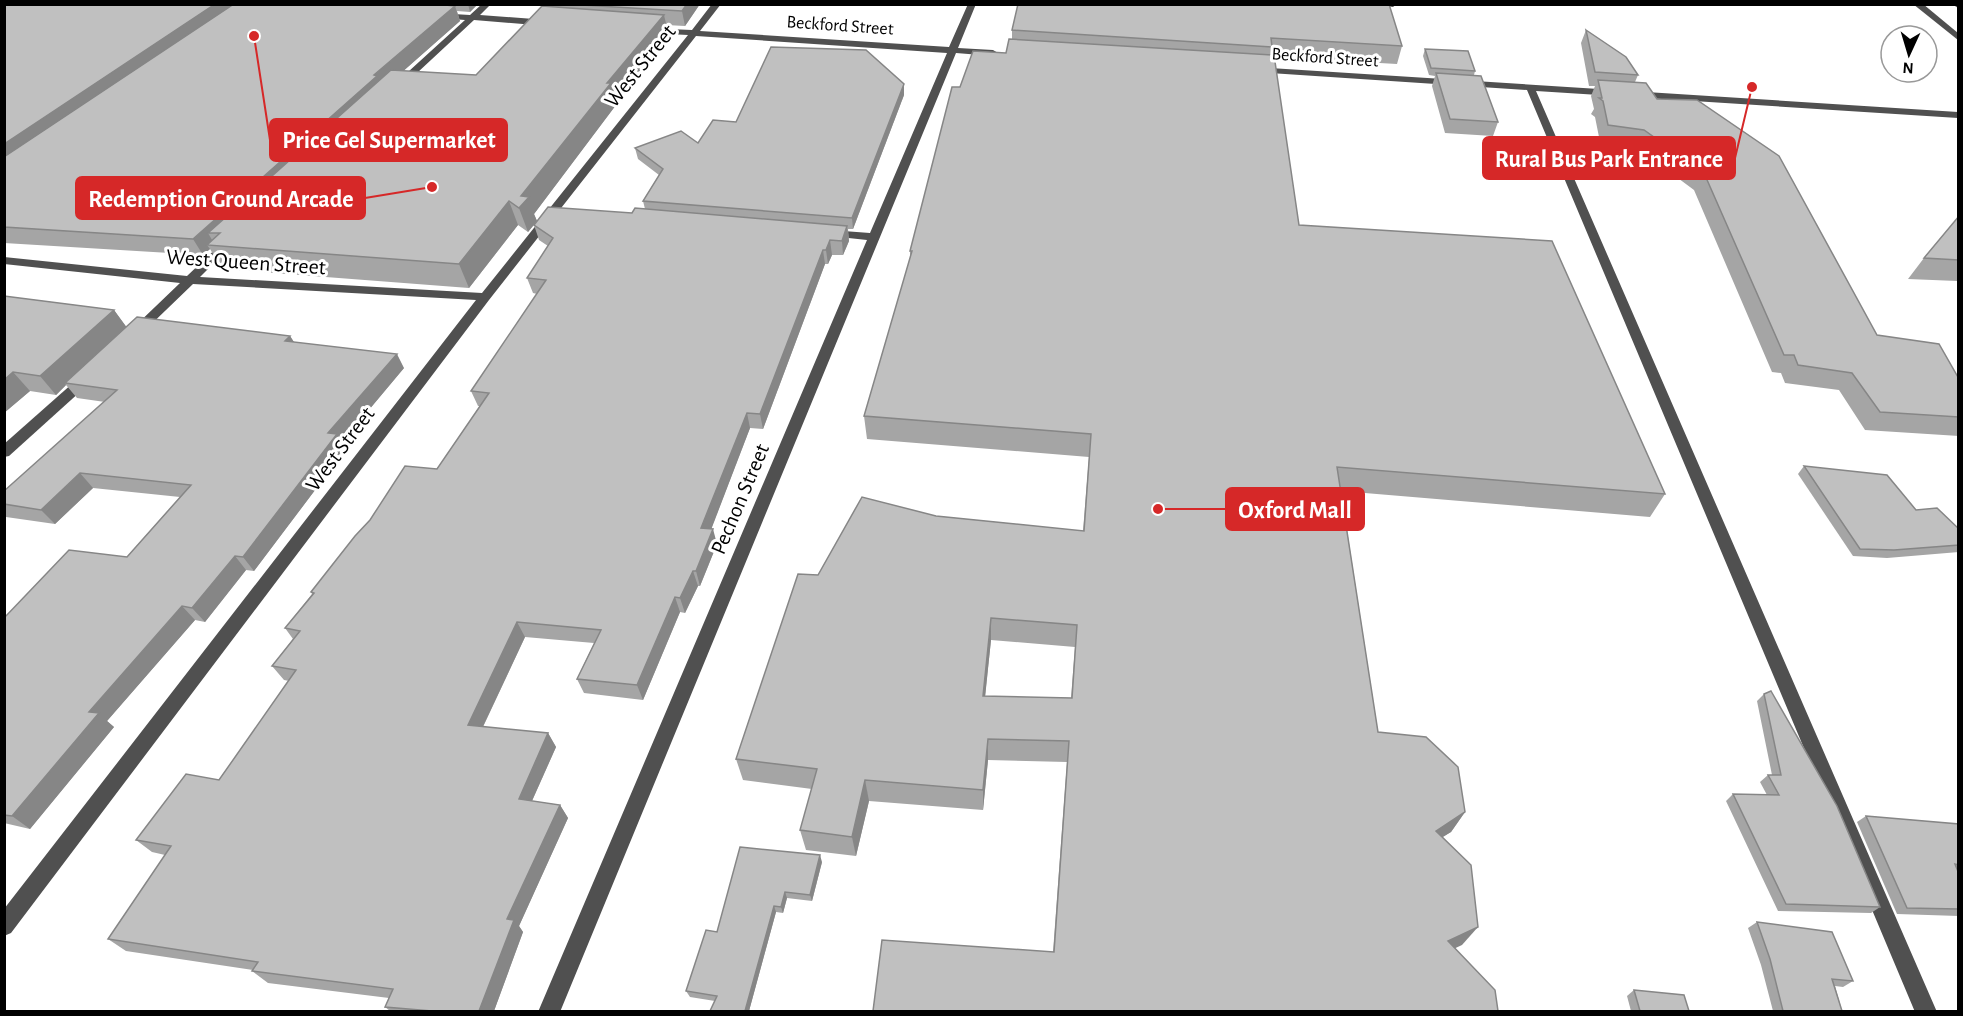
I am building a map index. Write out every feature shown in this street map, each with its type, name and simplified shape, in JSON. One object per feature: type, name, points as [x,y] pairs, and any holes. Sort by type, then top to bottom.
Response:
[{"type":"street","points":[[394,88],[487,4]]},
{"type":"street","name":"West Street","points":[[4,926],[485,297],[561,211],[717,4]]},
{"type":"street","name":"Pechon Street","points":[[549,1011],[972,4]]},
{"type":"street","points":[[1375,4],[1393,4]]},
{"type":"street","points":[[1917,4],[1959,37]]},
{"type":"street","points":[[424,14],[554,24]]},
{"type":"street","name":"Beckford Street","points":[[636,29],[1000,53]]},
{"type":"street","name":"Beckford Street","points":[[1248,69],[1959,115]]},
{"type":"street","points":[[1530,87],[1926,1011]]},
{"type":"street","points":[[122,346],[239,232]]},
{"type":"street","points":[[815,232],[874,237]]},
{"type":"street","name":"West Queen Street","points":[[4,260],[188,280],[485,297]]},
{"type":"street","points":[[4,452],[97,369]]},
{"type":"building","points":[[4,4],[215,4],[4,144]]},
{"type":"building","points":[[234,4],[435,4],[455,6],[374,75],[377,76],[193,239],[4,227],[4,157]]},
{"type":"building","points":[[565,4],[687,4],[682,11]]},
{"type":"building","points":[[1018,4],[1389,4],[1402,46],[1271,38],[1272,47],[1012,30]]},
{"type":"building","points":[[542,6],[664,15],[607,83],[611,83],[521,196],[529,197],[519,208],[509,201],[459,264],[207,245],[220,233],[208,233],[391,70],[476,75]]},
{"type":"building","points":[[1586,30],[1626,57],[1638,75],[1595,72]]},
{"type":"building","points":[[1009,39],[1274,55],[1299,225],[1552,241],[1665,494],[1337,467],[1378,732],[1426,737],[1458,767],[1465,812],[1436,831],[1471,865],[1478,927],[1448,941],[1495,990],[1498,1011],[873,1011],[882,940],[1054,952],[1069,741],[988,739],[983,790],[865,780],[852,837],[800,830],[817,769],[736,759],[798,574],[818,575],[862,497],[936,516],[1084,531],[1091,434],[864,416],[912,251],[910,251],[952,87],[960,87],[973,51],[1006,53]],"holes":[[[991,618],[1077,625],[1072,698],[983,696]]]},
{"type":"building","points":[[771,47],[866,50],[904,84],[852,218],[643,201],[663,169],[635,148],[681,131],[698,143],[713,120],[736,122]]},
{"type":"building","points":[[1425,49],[1468,51],[1475,71],[1431,68]]},
{"type":"building","points":[[1436,73],[1481,76],[1498,122],[1450,119]]},
{"type":"building","points":[[1598,80],[1646,83],[1657,99],[1697,100],[1779,156],[1877,335],[1939,344],[1959,379],[1959,417],[1880,412],[1852,373],[1798,365],[1794,355],[1784,355],[1704,173],[1644,130],[1608,125],[1603,101],[1599,98],[1602,98]]},
{"type":"building","points":[[548,207],[632,213],[635,208],[847,226],[842,241],[830,240],[826,250],[823,250],[760,414],[747,413],[701,528],[713,529],[696,571],[693,571],[680,598],[675,597],[637,685],[577,679],[601,630],[517,622],[468,725],[548,733],[519,799],[560,805],[507,919],[514,920],[479,1011],[432,1011],[385,1007],[393,989],[252,971],[258,962],[108,939],[171,846],[136,840],[186,774],[219,780],[296,670],[272,666],[300,631],[285,628],[314,593],[311,592],[355,536],[370,520],[405,466],[437,469],[489,393],[471,391],[546,280],[527,278],[553,238],[534,225]]},
{"type":"building","points":[[1959,216],[1959,260],[1924,258]]},
{"type":"building","points":[[4,296],[114,310],[40,376],[13,372],[4,380]]},
{"type":"building","points":[[137,317],[290,336],[285,341],[397,354],[328,433],[337,434],[243,557],[235,556],[192,608],[182,606],[89,712],[99,713],[12,816],[4,815],[4,618],[69,550],[127,557],[191,485],[80,473],[41,510],[4,504],[4,491],[117,390],[65,383]]},
{"type":"building","points":[[1804,466],[1887,475],[1916,510],[1937,508],[1959,529],[1959,545],[1894,550],[1860,549]]},
{"type":"building","points":[[1771,691],[1837,806],[1880,907],[1786,904],[1733,794],[1779,795],[1768,775],[1781,775],[1764,694]]},
{"type":"building","points":[[1866,816],[1959,824],[1959,865],[1955,864],[1959,874],[1959,909],[1907,908]]},
{"type":"building","points":[[740,847],[820,855],[810,895],[785,892],[781,907],[774,906],[745,1011],[710,1011],[717,996],[686,991],[706,930],[717,932]]},
{"type":"building","points":[[1757,922],[1832,932],[1853,981],[1832,979],[1842,1011],[1783,1011],[1770,959]]},
{"type":"building","points":[[1634,990],[1684,995],[1689,1011],[1640,1011]]},
{"type":"place","name":"Price Gel Supermarket","points":[[254,36]]},
{"type":"place","name":"Rural Bus Park Entrance","points":[[1752,87]]},
{"type":"place","name":"Redemption Ground Arcade","points":[[432,187]]},
{"type":"place","name":"Oxford Mall","points":[[1158,509]]}]
